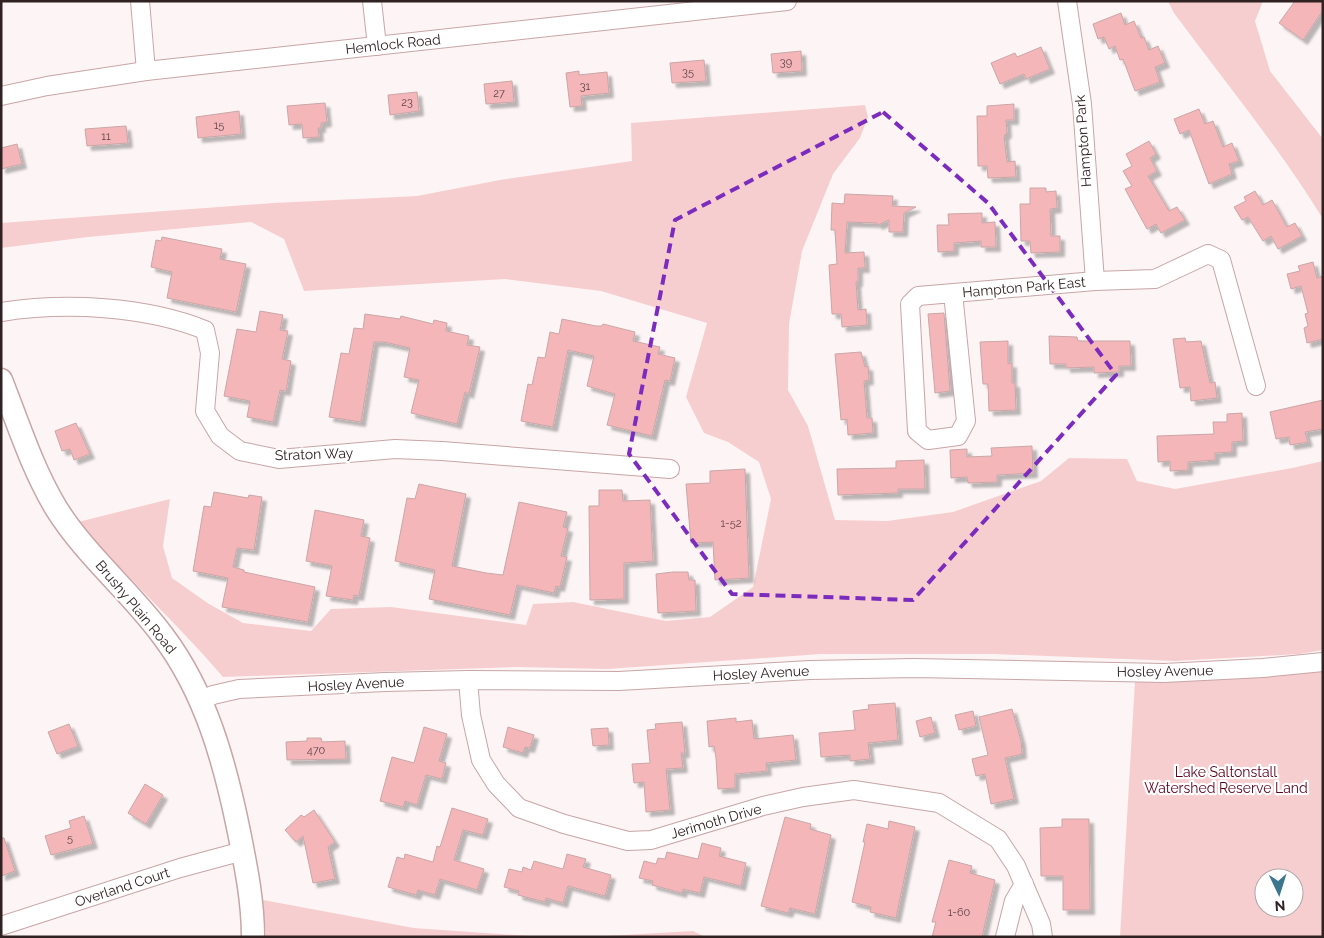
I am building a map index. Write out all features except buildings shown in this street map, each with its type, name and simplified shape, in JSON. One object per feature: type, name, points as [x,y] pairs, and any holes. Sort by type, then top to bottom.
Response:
[{"type":"main road","name":"Brushy Plain Road","points":[[1,380],[34,465],[57,509],[90,554],[163,634],[180,659],[200,701],[221,756],[243,851],[253,917],[253,937]]},
{"type":"street","points":[[140,1],[146,71]]},
{"type":"street","points":[[372,1],[377,46]]},
{"type":"street","name":"Hemlock Road","points":[[1,96],[75,81],[146,71],[377,46],[644,9],[786,1]]},
{"type":"street","name":"Hampton Park","points":[[1067,1],[1082,104],[1094,281]]},
{"type":"street","name":"Hampton Park East","points":[[953,293],[966,421],[958,436],[928,440],[917,431],[910,304],[918,296],[953,293],[1094,281],[1155,279],[1208,254],[1222,260],[1256,386]]},
{"type":"street","name":"Straton Way","points":[[1,312],[78,306],[179,320],[205,330],[210,353],[205,410],[220,436],[240,451],[279,458],[395,449],[670,469]]},
{"type":"street","name":"Hosley Avenue","points":[[200,701],[212,695],[239,689],[468,680],[619,681],[810,670],[914,668],[1164,673],[1263,668],[1323,662]]},
{"type":"street","name":"Jerimoth Drive","points":[[468,680],[471,715],[481,760],[496,784],[519,808],[564,824],[628,841],[651,840],[763,806],[803,797],[854,790],[939,803],[998,839],[1016,866],[1041,924],[1043,937]]},
{"type":"street","name":"Overland Court","points":[[1,926],[180,868],[243,851]]},
{"type":"street","points":[[1005,937],[1014,901],[1024,884]]},
{"type":"highlighted area","points":[[883,112],[988,203],[1116,375],[913,600],[732,594],[629,454],[675,220]]},
{"type":"green space","points":[[1168,1],[1263,1],[1255,21],[1270,71],[1323,139],[1323,219],[1288,166],[1174,13]]},
{"type":"green space","points":[[865,105],[868,117],[860,138],[833,174],[802,251],[789,324],[788,390],[808,426],[835,520],[887,521],[953,512],[1041,481],[1069,458],[1127,459],[1137,481],[1175,489],[1323,461],[1323,650],[1299,654],[1175,661],[994,654],[821,654],[607,669],[516,667],[223,677],[78,522],[170,499],[163,546],[172,578],[209,604],[243,623],[311,631],[331,609],[391,607],[526,625],[533,604],[573,602],[666,621],[710,617],[753,587],[771,499],[759,462],[728,442],[704,433],[686,397],[707,323],[601,291],[505,279],[304,291],[284,239],[251,222],[88,237],[1,248],[1,223],[274,203],[417,196],[500,180],[632,161],[631,123]]},
{"type":"green space","name":"Lake Saltonstall Watershed Reserve Land","points":[[1323,671],[1323,937],[1120,937],[1135,681],[1217,680]]},
{"type":"green space","points":[[263,900],[414,928],[543,937],[266,937]]},
{"type":"green space","points":[[693,931],[705,937],[589,937]]}]
